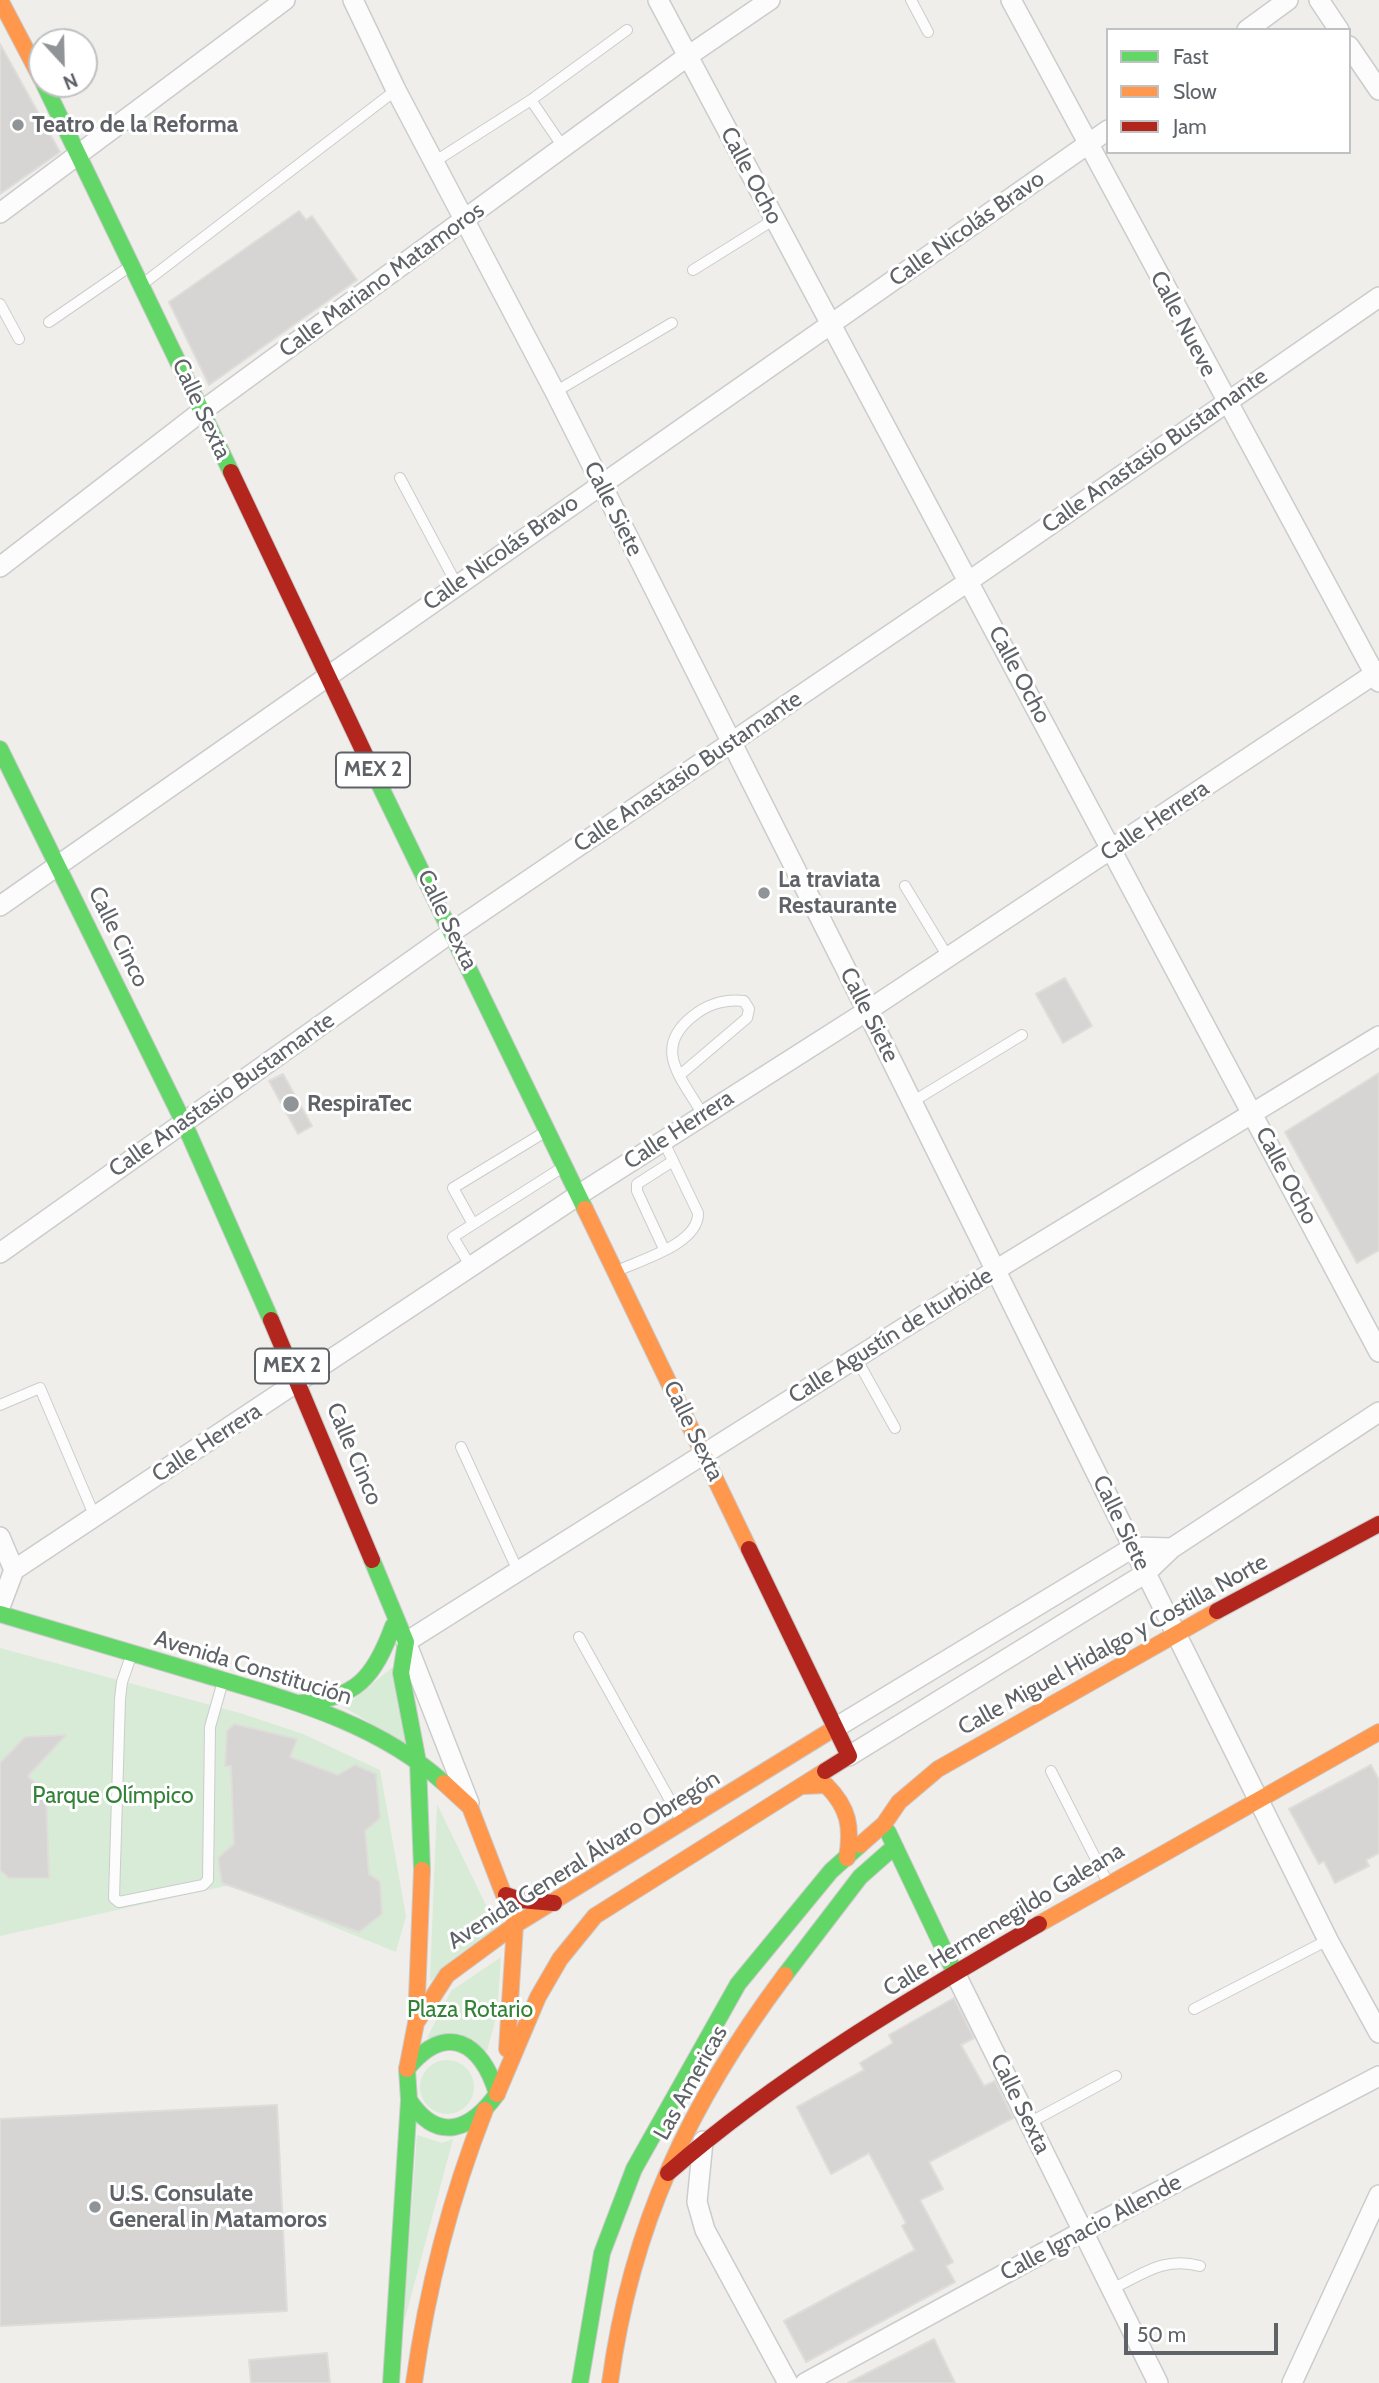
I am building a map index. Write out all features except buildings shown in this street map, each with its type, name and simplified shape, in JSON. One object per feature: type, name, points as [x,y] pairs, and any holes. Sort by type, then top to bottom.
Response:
[{"type":"main road","name":"Calle Sexta","points":[[0,0],[12,32],[28,58]]},
{"type":"main road","name":"Calle Sexta","points":[[51,98],[327,676],[580,1194],[614,1273],[705,1454],[849,1756]]},
{"type":"main road","name":"Calle Cinco","points":[[0,749],[184,1123],[299,1382],[406,1642],[400,1662],[418,1760],[421,1856],[416,2023]]},
{"type":"main road","name":"Calle Miguel Hidalgo y Costilla Norte","points":[[884,1824],[899,1802],[938,1769],[1175,1634],[1379,1524]]},
{"type":"main road","name":"Avenida Constitución","points":[[0,1614],[299,1703],[364,1727],[418,1760],[470,1807],[506,1895],[515,1925]]},
{"type":"main road","points":[[299,1703],[333,1699],[349,1693],[363,1682],[384,1655],[396,1616]]},
{"type":"main road","points":[[384,1655],[406,1642]]},
{"type":"main road","name":"Avenida General Álvaro Obregón","points":[[407,2069],[416,2023],[446,1975],[515,1925],[835,1728]]},
{"type":"main road","name":"Calle Hermenegildo Galeana","points":[[668,2173],[703,2141],[758,2100],[954,1971],[1379,1732]]},
{"type":"main road","points":[[409,2100],[424,2120],[448,2128],[476,2119],[497,2094],[506,2067],[538,1997],[559,1959],[595,1916],[849,1756]]},
{"type":"main road","points":[[804,1786],[826,1786],[848,1808],[851,1834],[847,1858]]},
{"type":"main road","points":[[683,1824],[696,1850]]},
{"type":"main road","name":"Calle Sexta","points":[[884,1824],[954,1971]]},
{"type":"main road","name":"Las Americas","points":[[580,2383],[601,2253],[634,2169],[737,1984],[831,1871],[884,1824]]},
{"type":"main road","name":"Las Americas","points":[[610,2383],[612,2354],[636,2246],[668,2173],[727,2059],[761,2005],[865,1870],[894,1846]]},
{"type":"main road","points":[[506,1895],[520,1900],[554,1903]]},
{"type":"main road","points":[[506,2067],[515,1925]]},
{"type":"main road","points":[[737,1984],[761,2005]]},
{"type":"main road","points":[[391,2383],[409,2100],[407,2069],[426,2048],[454,2043],[468,2047],[480,2056],[488,2067],[497,2094]]},
{"type":"main road","points":[[727,2059],[736,2090],[758,2100]]},
{"type":"main road","points":[[414,2383],[434,2264],[465,2159],[485,2110]]},
{"type":"street","points":[[0,213],[285,0]]},
{"type":"street","name":"Calle Siete","points":[[353,0],[396,90],[555,392],[867,1011],[1328,1940],[1379,2033]]},
{"type":"street","name":"Calle Ocho","points":[[658,0],[1379,1352]]},
{"type":"street","name":"Calle Mariano Matamoros","points":[[0,567],[202,411],[688,56],[770,0]]},
{"type":"street","name":"Calle Nueve","points":[[1011,0],[1225,402],[1378,676]]},
{"type":"street","points":[[1250,28],[1288,0]]},
{"type":"street","points":[[1319,0],[1338,28]]},
{"type":"street","points":[[1351,49],[1379,90]]},
{"type":"street","name":"Calle Nicolás Bravo","points":[[0,906],[600,483],[1106,132]]},
{"type":"street","name":"Calle Anastasio Bustamante","points":[[0,1253],[453,932],[969,581],[1379,296]]},
{"type":"street","name":"Calle Herrera","points":[[14,1570],[580,1194],[867,1011],[1378,676]]},
{"type":"street","name":"Calle Agustín de Iturbide","points":[[406,1642],[994,1271],[1379,1036]]},
{"type":"street","points":[[849,1756],[1146,1573],[1172,1548],[1379,1412]]},
{"type":"street","points":[[0,1537],[14,1570],[0,1607]]},
{"type":"street","points":[[835,1728],[1133,1546],[1172,1548]]},
{"type":"street","points":[[1012,1620],[1028,1645]]},
{"type":"street","points":[[406,1642],[470,1807]]},
{"type":"street","name":"Calle Sexta","points":[[954,1971],[1158,2383]]},
{"type":"street","name":"Calle Ignacio Allende","points":[[805,2383],[1083,2231],[1379,2077]]},
{"type":"street","points":[[703,2141],[697,2202],[705,2230],[788,2383]]},
{"type":"street","points":[[1292,2383],[1379,2195]]},
{"type":"lane","points":[[911,0],[928,32]]},
{"type":"lane","points":[[434,162],[531,100],[627,30]]},
{"type":"lane","points":[[142,285],[396,90]]},
{"type":"lane","points":[[531,100],[563,147]]},
{"type":"lane","points":[[693,270],[775,219]]},
{"type":"lane","points":[[49,322],[133,265]]},
{"type":"lane","points":[[0,304],[19,339]]},
{"type":"lane","points":[[555,392],[672,323]]},
{"type":"lane","points":[[400,478],[457,584]]},
{"type":"lane","points":[[905,886],[948,957]]},
{"type":"lane","points":[[680,1075],[747,1018],[749,1009],[744,1001],[730,1000],[711,1005],[677,1030],[670,1050],[680,1075],[703,1115]]},
{"type":"lane","points":[[912,1102],[1022,1035]]},
{"type":"lane","points":[[473,1224],[453,1188],[548,1129]]},
{"type":"lane","points":[[614,1273],[694,1232],[699,1223],[698,1213],[663,1140]]},
{"type":"lane","points":[[664,1249],[637,1191],[637,1184],[673,1161]]},
{"type":"lane","points":[[471,1267],[453,1237],[566,1165]]},
{"type":"lane","points":[[856,1358],[895,1428]]},
{"type":"lane","points":[[0,1405],[40,1388],[95,1517]]},
{"type":"lane","points":[[461,1447],[518,1571]]},
{"type":"lane","points":[[579,1637],[683,1824]]},
{"type":"lane","points":[[132,1654],[121,1682],[120,1699],[114,1898],[119,1902],[203,1885],[208,1880],[210,1727],[223,1681]]},
{"type":"lane","points":[[1051,1771],[1109,1883]]},
{"type":"lane","points":[[1194,2009],[1328,1940]]},
{"type":"lane","points":[[1029,2123],[1116,2076]]},
{"type":"lane","points":[[1111,2290],[1166,2263],[1181,2261],[1200,2266]]},
{"type":"green space","name":"Parque Olímpico","points":[[0,1648],[240,1713],[303,1734],[380,1770],[406,1916],[396,1952],[230,1885],[0,1936]]},
{"type":"green space","points":[[393,1667],[407,1745],[344,1707]]},
{"type":"green space","points":[[437,1804],[497,1928],[430,1981]]},
{"type":"green space","name":"Plaza Rotario","points":[[501,1957],[497,2014],[487,2051],[427,2038],[451,1991]]},
{"type":"green space","points":[[447,2060],[466,2068],[474,2087],[466,2106],[447,2114],[428,2106],[420,2087],[428,2068]]},
{"type":"green space","points":[[417,2135],[442,2143],[453,2139],[403,2326]]},
{"type":"traffic: fast","points":[[51,98],[231,472]]},
{"type":"traffic: fast","points":[[0,749],[184,1123],[271,1320]]},
{"type":"traffic: fast","points":[[369,763],[585,1209]]},
{"type":"traffic: fast","points":[[372,1560],[406,1642],[401,1673],[418,1762],[422,1870]]},
{"type":"traffic: fast","points":[[0,1614],[264,1692],[328,1714],[389,1743],[444,1783]]},
{"type":"traffic: fast","points":[[299,1703],[335,1697],[360,1682],[378,1659],[393,1626]]},
{"type":"traffic: fast","points":[[888,1832],[954,1971]]},
{"type":"traffic: fast","points":[[580,2383],[602,2253],[634,2169],[738,1984],[831,1871],[860,1845]]},
{"type":"traffic: fast","points":[[785,1975],[860,1877],[894,1847]]},
{"type":"traffic: fast","points":[[391,2383],[409,2100],[407,2069],[421,2054],[435,2045],[449,2042],[461,2044],[482,2061],[497,2094],[476,2116],[454,2127],[431,2123],[409,2100]]},
{"type":"traffic: slow","points":[[0,0],[28,53]]},
{"type":"traffic: slow","points":[[585,1209],[749,1549]]},
{"type":"traffic: slow","points":[[860,1845],[884,1824],[899,1802],[938,1769],[1217,1611]]},
{"type":"traffic: slow","points":[[407,2069],[416,2023],[447,1975],[515,1925],[835,1728]]},
{"type":"traffic: slow","points":[[1039,1924],[1379,1732]]},
{"type":"traffic: slow","points":[[497,2094],[538,1997],[560,1959],[595,1916],[825,1771]]},
{"type":"traffic: slow","points":[[444,1783],[470,1807],[512,1916]]},
{"type":"traffic: slow","points":[[804,1786],[826,1785],[840,1802],[849,1827],[847,1858]]},
{"type":"traffic: slow","points":[[416,2023],[422,1870]]},
{"type":"traffic: slow","points":[[507,2049],[515,1925]]},
{"type":"traffic: slow","points":[[610,2383],[633,2270],[670,2167],[693,2118],[721,2070],[785,1975]]},
{"type":"traffic: slow","points":[[414,2383],[441,2245],[472,2143],[485,2110]]},
{"type":"traffic: jam","points":[[231,472],[369,763]]},
{"type":"traffic: jam","points":[[271,1320],[372,1560]]},
{"type":"traffic: jam","points":[[1217,1611],[1379,1524]]},
{"type":"traffic: jam","points":[[749,1549],[849,1756],[825,1771]]},
{"type":"traffic: jam","points":[[506,1895],[520,1900],[554,1903]]},
{"type":"traffic: jam","points":[[668,2173],[755,2103],[848,2039],[1039,1924]]},
{"type":"place","name":"Teatro de la Reforma","points":[[18,125]]},
{"type":"place","name":"La traviata Restaurante","points":[[764,893]]},
{"type":"place","name":"RespiraTec","points":[[291,1104]]},
{"type":"place","name":"U.S. Consulate General in Matamoros","points":[[95,2207]]}]
